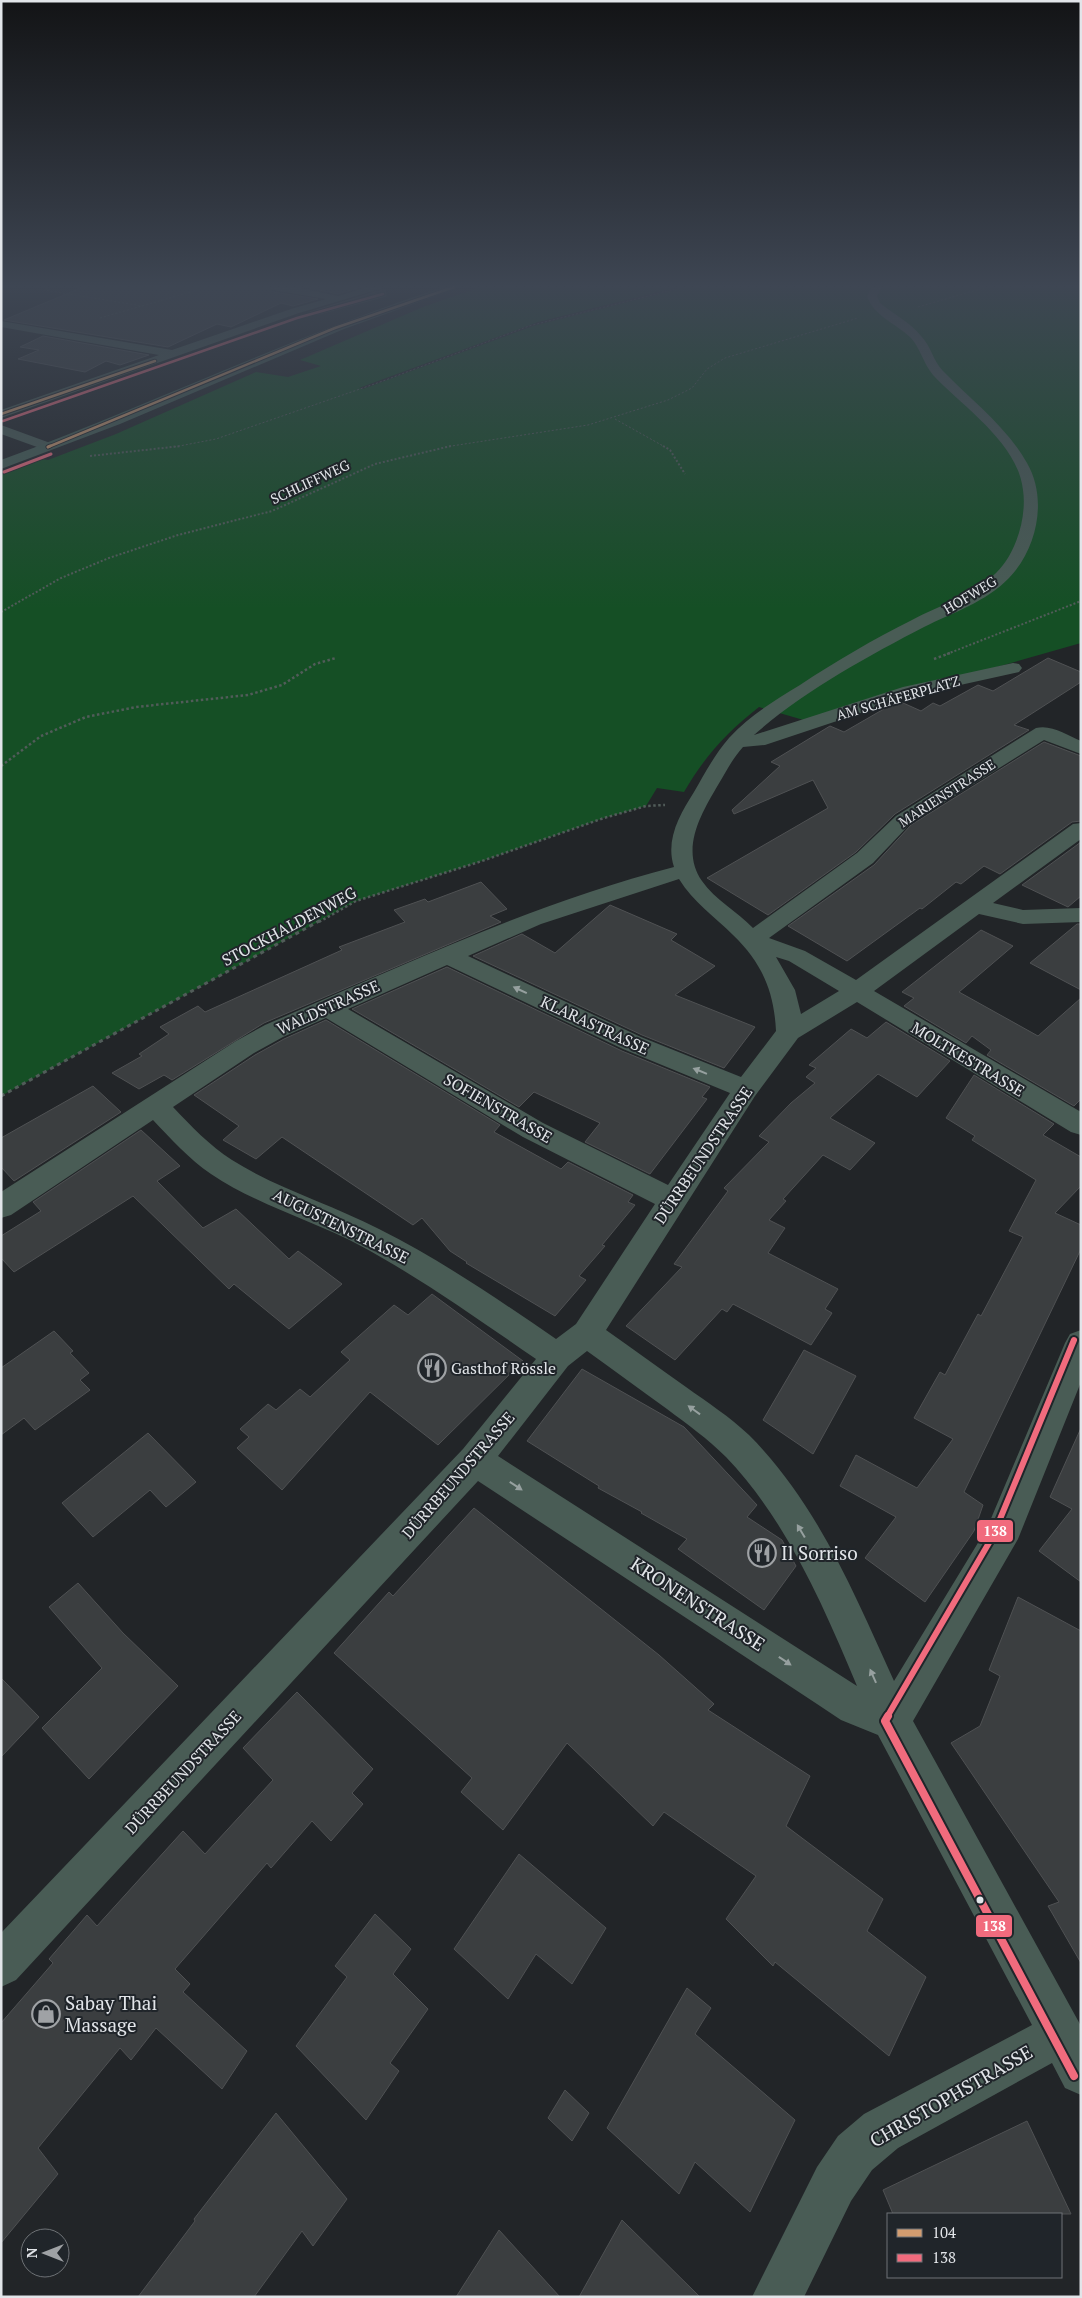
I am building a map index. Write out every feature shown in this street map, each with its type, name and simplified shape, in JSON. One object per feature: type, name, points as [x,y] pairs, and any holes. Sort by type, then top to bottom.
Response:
[{"type":"main road","points":[[1,465],[176,394]]},
{"type":"street","points":[[1,414],[58,394]]},
{"type":"street","name":"HOFWEG","points":[[738,741],[772,711],[843,664],[970,597],[996,581],[1004,574],[1014,559],[1028,526],[1032,496],[1028,477],[995,429],[960,394]]},
{"type":"street","points":[[1,429],[48,447]]},
{"type":"street","name":"AM SCHÄFERPLATZ","points":[[738,741],[755,741],[910,691],[1013,668]]},
{"type":"street","name":"MARIENSTRASSE","points":[[751,940],[865,858],[903,820],[1043,732],[1081,748]]},
{"type":"street","points":[[738,741],[718,768],[694,809],[684,834],[682,846],[685,871],[695,888],[704,898],[751,940],[781,985],[786,999],[789,1032]]},
{"type":"street","name":"DÜRRBEUNDSTRASSE","points":[[1,1965],[475,1460],[557,1356],[587,1332],[746,1089],[789,1032],[856,992],[1081,829]]},
{"type":"street","name":"WALDSTRASSE","points":[[1,1207],[258,1039],[446,955],[542,916],[650,880],[685,871]]},
{"type":"street","points":[[975,906],[1023,917],[1081,915]]},
{"type":"street","points":[[751,940],[797,956],[856,992]]},
{"type":"street","name":"KLARASTRASSE","points":[[446,955],[632,1042],[746,1089]]},
{"type":"street","name":"MOLTKESTRASSE","points":[[856,992],[1081,1125]]},
{"type":"street","name":"SOFIENSTRASSE","points":[[328,1008],[533,1130],[672,1200]]},
{"type":"street","name":"AUGUSTENSTRASSE","points":[[156,1107],[206,1155],[222,1167],[250,1183],[368,1236],[418,1263],[557,1356]]},
{"type":"street","points":[[587,1332],[700,1415],[736,1445],[767,1478],[802,1532],[846,1616],[892,1721],[1071,2053]]},
{"type":"street","points":[[892,1721],[1000,1539],[1081,1344]]},
{"type":"street","name":"KRONENSTRASSE","points":[[475,1460],[830,1691],[855,1706],[892,1721]]},
{"type":"street","name":"CHRISTOPHSTRASSE","points":[[776,2297],[834,2184],[855,2153],[881,2131],[1071,2053]]},
{"type":"path","points":[[85,457],[177,447],[216,439],[346,394]]},
{"type":"path","name":"SCHLIFFWEG","points":[[1,612],[61,578],[108,558],[178,535],[272,511],[375,464],[451,446],[580,427],[614,418],[682,394]]},
{"type":"path","points":[[614,418],[670,450],[685,474]]},
{"type":"path","points":[[1,766],[42,736],[76,722],[113,711],[227,699],[254,694],[289,681],[320,660],[336,658]]},
{"type":"path","name":"STOCKHALDENWEG","points":[[1,1096],[360,899],[490,858],[604,818],[646,806],[661,804],[694,809]]},
{"type":"green space","points":[[206,394],[1081,394],[1081,643],[807,721],[759,707],[736,726],[717,746],[700,767],[684,792],[657,788],[646,806],[604,818],[482,861],[356,901],[1,1096],[1,471],[37,458],[48,460],[116,434]]},
{"type":"building","points":[[1048,658],[1081,672],[1081,682],[1014,725],[1029,730],[895,814],[856,852],[768,915],[707,878],[828,808],[813,780],[734,814],[732,810],[780,766],[771,762],[830,726],[844,732],[889,706],[901,702],[921,711],[933,703],[940,706],[978,685],[993,691]]},
{"type":"building","points":[[1044,742],[1081,756],[1081,821],[1072,822],[1000,874],[984,866],[961,884],[956,882],[922,909],[920,908],[847,961],[788,926],[874,865],[911,825]]},
{"type":"building","points":[[1081,842],[1081,896],[1068,907],[1022,885]]},
{"type":"building","points":[[481,882],[507,909],[490,916],[501,922],[264,1023],[172,1080],[164,1075],[139,1089],[112,1073],[142,1056],[139,1054],[169,1034],[160,1027],[198,1006],[205,1012],[342,950],[339,947],[405,922],[394,910],[425,899],[428,902]]},
{"type":"building","points":[[610,905],[677,934],[671,940],[715,966],[675,995],[755,1027],[724,1068],[642,1035],[473,956],[522,934],[555,953]]},
{"type":"building","points":[[1077,924],[1081,924],[1081,990],[1030,963]]},
{"type":"building","points":[[981,930],[1013,946],[959,992],[1038,1036],[1081,998],[1081,1099],[1074,1106],[987,1055],[991,1050],[972,1036],[966,1043],[904,1006],[914,998],[902,992]]},
{"type":"building","points":[[447,967],[622,1051],[710,1087],[702,1097],[707,1099],[650,1174],[585,1142],[600,1123],[534,1092],[519,1107],[352,1009]]},
{"type":"building","points":[[326,1020],[500,1125],[494,1132],[561,1169],[568,1162],[633,1195],[628,1202],[635,1205],[602,1245],[605,1246],[579,1276],[586,1280],[555,1316],[466,1263],[450,1251],[422,1218],[413,1225],[282,1137],[256,1159],[223,1140],[239,1126],[194,1095],[255,1055],[284,1039]]},
{"type":"building","points":[[886,1022],[950,1061],[917,1097],[878,1074],[830,1118],[875,1143],[850,1170],[823,1155],[783,1199],[786,1201],[769,1220],[785,1228],[768,1253],[838,1289],[825,1309],[832,1313],[811,1345],[733,1304],[727,1312],[722,1309],[675,1360],[626,1326],[682,1267],[674,1264],[728,1191],[724,1188],[769,1142],[759,1136],[791,1103],[815,1083],[806,1077],[816,1068],[809,1065],[851,1029],[867,1038]]},
{"type":"building","points":[[974,1075],[1054,1124],[1043,1135],[1081,1157],[1081,1186],[1055,1213],[1081,1225],[1081,1249],[964,1492],[983,1505],[974,1531],[925,1602],[865,1558],[896,1517],[840,1486],[856,1455],[917,1488],[953,1439],[914,1418],[940,1372],[945,1375],[978,1314],[981,1316],[1023,1237],[1009,1231],[1036,1180],[972,1140],[975,1136],[946,1118]]},
{"type":"building","points":[[93,1086],[121,1112],[14,1181],[1,1167],[1,1138]]},
{"type":"building","points":[[141,1130],[180,1166],[157,1181],[203,1228],[236,1209],[289,1259],[298,1251],[342,1284],[289,1329],[234,1284],[229,1289],[133,1196],[14,1272],[1,1258],[1,1236],[41,1211],[33,1202]]},
{"type":"building","name":"Gasthof Rössle","points":[[432,1294],[523,1361],[438,1445],[370,1392],[282,1490],[237,1448],[249,1437],[240,1429],[268,1404],[276,1410],[300,1389],[310,1397],[350,1360],[341,1352],[394,1305],[408,1315]]},
{"type":"building","points":[[54,1331],[73,1351],[70,1353],[89,1373],[80,1380],[90,1390],[35,1430],[24,1418],[1,1435],[1,1368]]},
{"type":"building","points":[[804,1350],[856,1376],[813,1454],[763,1420]]},
{"type":"building","points":[[582,1369],[684,1427],[757,1505],[747,1517],[782,1540],[796,1566],[764,1610],[678,1549],[687,1539],[598,1488],[599,1486],[527,1441]]},
{"type":"building","points":[[1081,1428],[1081,1582],[1039,1551],[1072,1509],[1050,1497]]},
{"type":"building","points":[[148,1433],[196,1482],[166,1507],[150,1490],[93,1537],[62,1503]]},
{"type":"building","points":[[474,1508],[659,1655],[714,1704],[708,1710],[810,1776],[786,1826],[883,1899],[867,1931],[926,1977],[889,2056],[775,1962],[773,1966],[726,1919],[756,1876],[664,1812],[653,1826],[567,1743],[503,1830],[461,1792],[472,1778],[334,1653],[389,1592],[393,1596]]},
{"type":"building","points":[[78,1583],[123,1633],[178,1686],[89,1779],[42,1728],[102,1668],[49,1607]]},
{"type":"building","points":[[1018,1597],[1081,1631],[1081,1963],[1048,1906],[1059,1902],[951,1743],[980,1726],[1000,1676],[989,1670]]},
{"type":"building","points":[[1,1678],[39,1717],[1,1757]]},
{"type":"building","points":[[297,1692],[373,1769],[352,1793],[363,1804],[331,1841],[312,1821],[271,1868],[267,1863],[175,1969],[190,1984],[183,1992],[247,2051],[222,2089],[156,2028],[131,2060],[120,2048],[38,2148],[58,2174],[1,2243],[1,2023],[53,1963],[49,1959],[87,1915],[97,1926],[183,1831],[205,1854],[273,1780],[243,1748]]},
{"type":"building","points":[[519,1854],[606,1928],[572,1984],[536,1954],[508,1999],[454,1949]]},
{"type":"building","points":[[375,1914],[411,1949],[393,1974],[428,2009],[390,2063],[399,2071],[366,2120],[296,2046],[347,1977],[335,1966]]},
{"type":"building","points":[[687,1988],[711,2008],[695,2034],[795,2120],[750,2212],[695,2162],[679,2194],[607,2128]]},
{"type":"building","points":[[565,2090],[589,2113],[572,2141],[548,2118]]},
{"type":"building","points":[[276,2113],[347,2199],[313,2246],[302,2231],[254,2297],[138,2297],[195,2221],[194,2219]]},
{"type":"building","points":[[1027,2121],[1071,2214],[893,2213],[883,2190]]},
{"type":"building","points":[[622,2220],[700,2297],[579,2297]]},
{"type":"building","points":[[499,2230],[560,2297],[456,2297]]},
{"type":"transit line","name":"104","points":[[1,414],[58,394]]},
{"type":"transit line","name":"138","points":[[3,421],[79,394]]},
{"type":"transit line","name":"104","points":[[48,447],[175,394]]},
{"type":"transit line","name":"138","points":[[4,472],[51,454]]},
{"type":"transit line","name":"138","points":[[1074,1340],[993,1536],[885,1721],[1074,2076]]},
{"type":"place","name":"Gasthof Rössle","points":[[432,1368]]},
{"type":"place","name":"Il Sorriso","points":[[762,1553]]},
{"type":"place","name":"Sabay Thai Massage","points":[[46,2014]]}]
